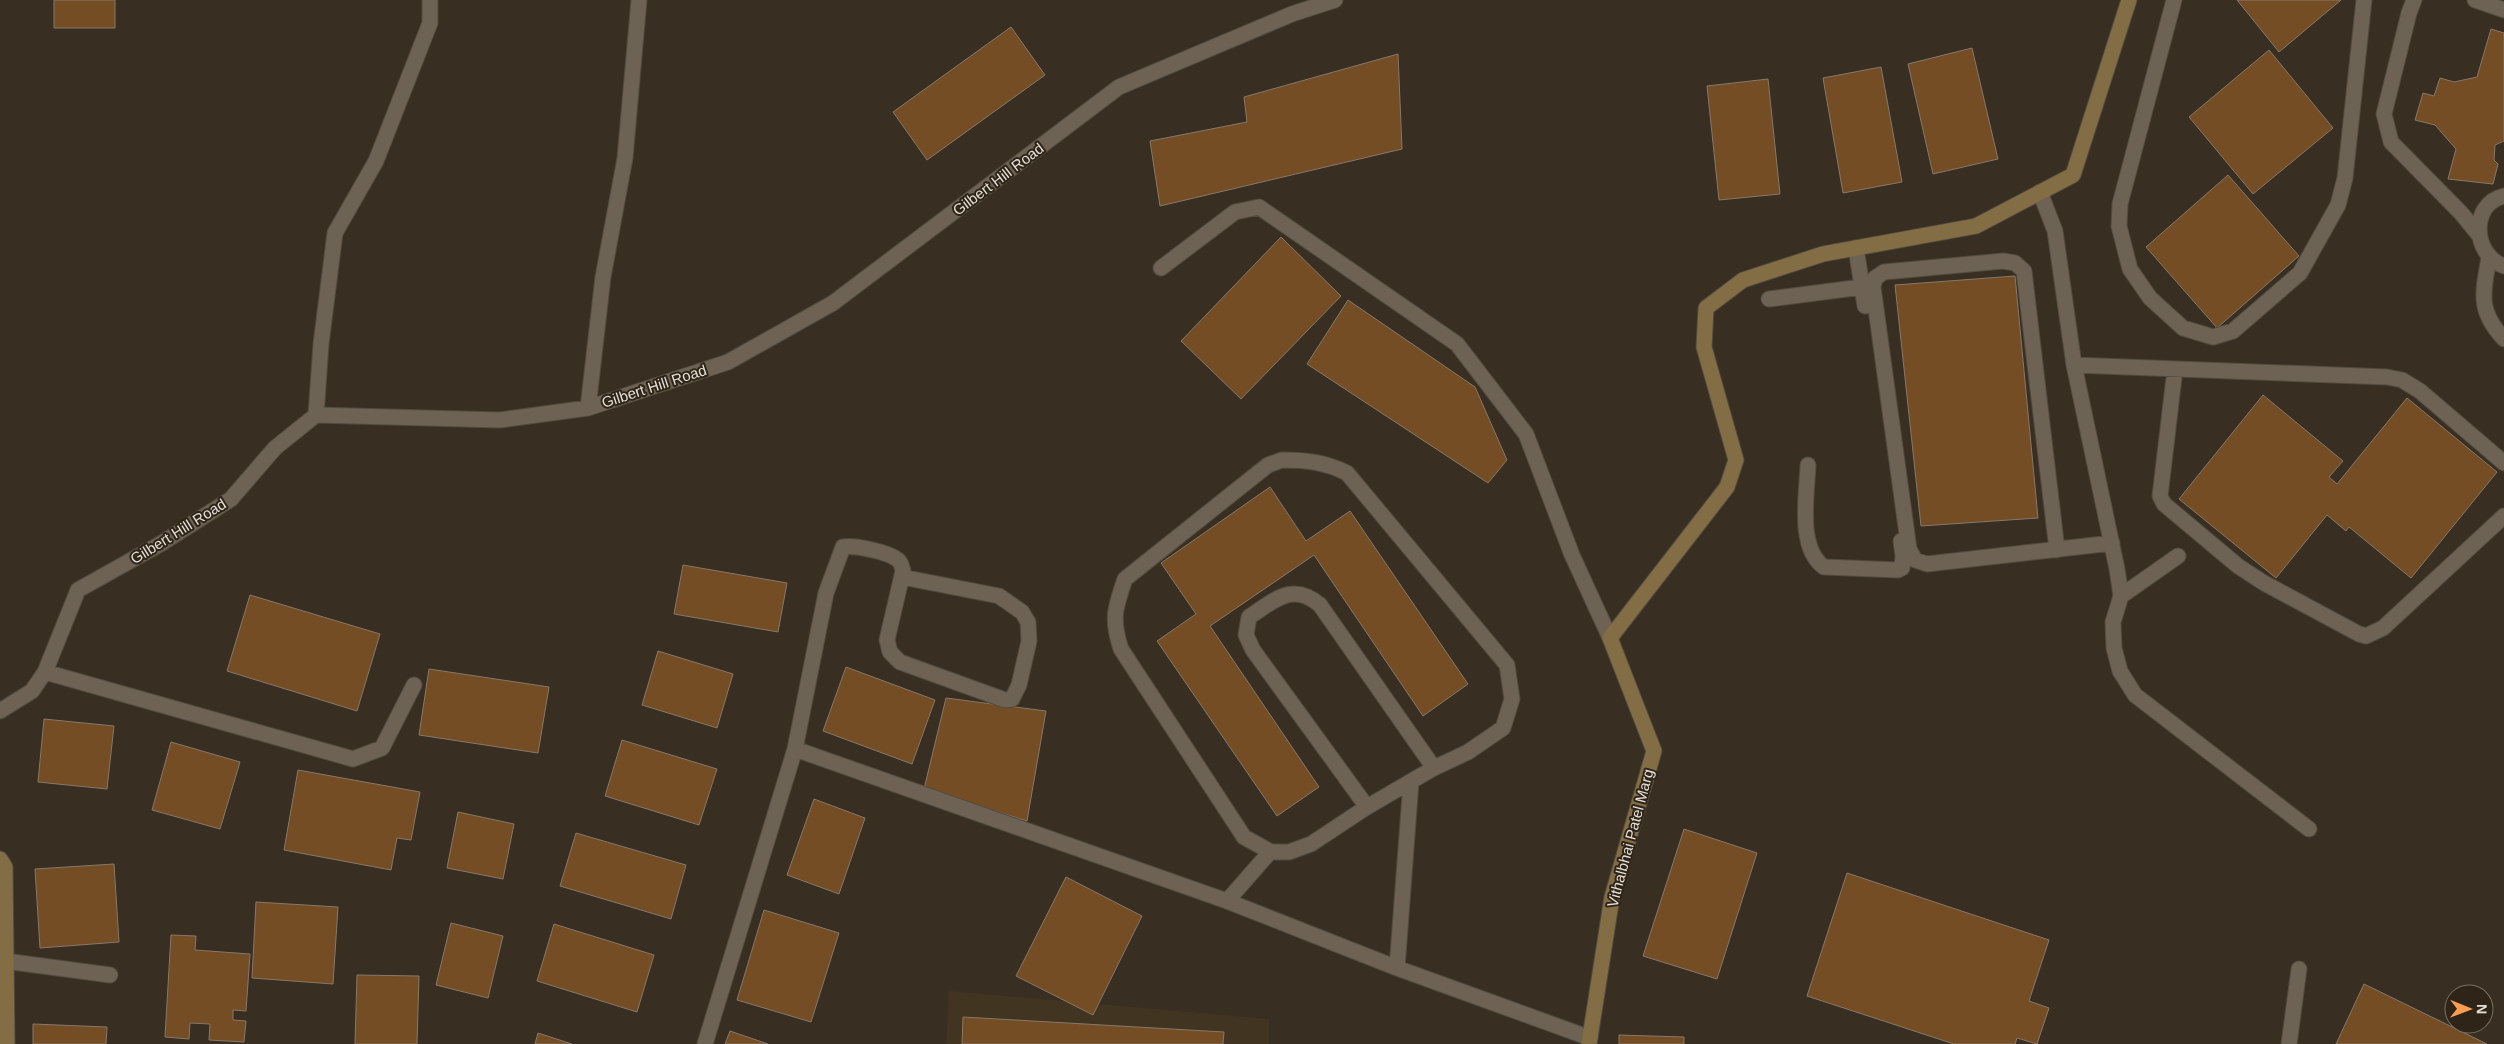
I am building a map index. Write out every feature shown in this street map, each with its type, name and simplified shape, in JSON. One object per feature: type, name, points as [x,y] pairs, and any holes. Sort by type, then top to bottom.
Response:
[{"type":"street","points":[[316,415],[321,344],[335,233],[376,161],[430,23],[430,0]]},
{"type":"street","points":[[588,408],[603,277],[625,158],[639,0]]},
{"type":"street","name":"Gilbert Hill Road","points":[[0,711],[32,691],[45,672],[78,590],[162,543],[231,498],[274,448],[316,415],[500,420],[588,408],[728,362],[832,303],[1119,87],[1292,14],[1335,0]]},
{"type":"street","points":[[1161,268],[1235,212],[1259,207],[1457,344],[1526,434],[1572,556],[1610,638],[1727,487],[1736,460],[1704,347],[1706,308],[1743,280],[1823,254],[1976,226],[2073,175],[2129,0]]},
{"type":"street","points":[[2174,0],[2120,204],[2119,226],[2130,269],[2150,298],[2183,328],[2214,338],[2233,331],[2300,273],[2338,206],[2345,178],[2353,115],[2364,0]]},
{"type":"street","points":[[2414,0],[2409,13],[2384,114],[2391,142],[2461,213],[2479,235]]},
{"type":"street","points":[[2475,0],[2504,10]]},
{"type":"street","points":[[2040,192],[2055,231],[2074,366],[2112,543],[2121,596],[2113,622],[2114,648],[2120,671],[2135,694],[2310,829]]},
{"type":"street","points":[[2504,196],[2491,204],[2484,212],[2479,235],[2481,246],[2489,257],[2504,266]]},
{"type":"street","points":[[1808,465],[1806,531],[1812,556],[1817,562],[1824,567],[1892,570],[1902,568],[1903,556],[1856,248]]},
{"type":"street","points":[[2489,257],[2484,291],[2485,314],[2504,339]]},
{"type":"street","points":[[2058,550],[2024,271],[2016,263],[2003,261],[1884,272],[1875,278],[1872,287],[1908,549],[1915,560],[1926,564],[2058,550],[2112,543]]},
{"type":"street","points":[[1769,299],[1862,287]]},
{"type":"street","points":[[2074,366],[2387,377],[2402,380],[2420,391],[2504,462]]},
{"type":"street","points":[[2175,369],[2160,496],[2164,504],[2251,574],[2359,634],[2366,636],[2383,628],[2504,516]]},
{"type":"street","points":[[1282,460],[1309,460],[1328,464],[1346,473],[1507,665],[1512,699],[1504,728],[1468,752],[1434,768],[1367,807],[1311,844],[1289,852],[1270,852],[1244,837],[1121,649],[1114,628],[1116,605],[1125,579],[1268,465],[1282,460]]},
{"type":"street","points":[[705,1044],[795,749],[826,593],[843,547],[858,547],[898,559],[902,565],[902,577],[887,640],[892,656],[900,662],[1005,700],[1012,698],[1019,685],[1029,641],[1028,622],[1022,612],[999,596],[902,577]]},
{"type":"street","points":[[2121,596],[2178,556]]},
{"type":"street","points":[[1367,807],[1253,650],[1246,635],[1249,617],[1286,594],[1300,592],[1310,596],[1320,604],[1434,768]]},
{"type":"street","name":"Vithalbhai Patel Marg","points":[[1590,1041],[1612,897],[1654,751],[1610,638]]},
{"type":"street","points":[[45,672],[353,759],[382,748],[414,685]]},
{"type":"street","points":[[795,749],[1227,901],[1590,1041]]},
{"type":"street","points":[[1397,968],[1411,782]]},
{"type":"street","points":[[1227,901],[1270,852]]},
{"type":"street","points":[[0,859],[4,867],[7,1044]]},
{"type":"street","points":[[6,961],[110,975]]},
{"type":"street","points":[[2289,1044],[2299,969]]},
{"type":"shaded area","points":[[949,991],[1269,1019],[1269,1044],[946,1044]]},
{"type":"building","points":[[54,0],[115,0],[115,28],[54,28]]},
{"type":"building","points":[[2237,0],[2341,0],[2279,52]]},
{"type":"building","points":[[1011,27],[1045,75],[927,160],[893,112]]},
{"type":"building","points":[[2491,29],[2504,33],[2504,141],[2495,145],[2494,160],[2498,164],[2493,184],[2448,179],[2456,149],[2435,125],[2415,120],[2423,93],[2434,96],[2440,78],[2454,82],[2477,77]]},
{"type":"building","points":[[1972,48],[1998,159],[1933,174],[1908,64]]},
{"type":"building","points":[[2269,50],[2333,128],[2253,194],[2189,117]]},
{"type":"building","points":[[1398,54],[1402,149],[1160,206],[1150,141],[1247,122],[1244,97]]},
{"type":"building","points":[[1881,67],[1902,182],[1843,193],[1823,78]]},
{"type":"building","points":[[1768,79],[1780,194],[1719,200],[1707,86]]},
{"type":"building","points":[[2228,175],[2299,256],[2217,328],[2146,247]]},
{"type":"building","points":[[1281,237],[1341,296],[1241,399],[1181,341]]},
{"type":"building","points":[[2015,276],[2038,518],[1921,526],[1895,285]]},
{"type":"building","points":[[1348,300],[1475,387],[1507,460],[1488,483],[1307,364]]},
{"type":"building","points":[[2263,395],[2343,461],[2329,477],[2337,484],[2407,398],[2497,472],[2411,578],[2349,527],[2346,531],[2327,515],[2276,578],[2179,499]]},
{"type":"building","points":[[1270,487],[1306,541],[1350,511],[1468,684],[1423,716],[1314,555],[1210,626],[1319,787],[1277,816],[1157,641],[1196,614],[1161,563]]},
{"type":"building","points":[[683,565],[787,583],[778,632],[674,614]]},
{"type":"building","points":[[250,595],[380,634],[357,711],[227,671]]},
{"type":"building","points":[[658,651],[733,674],[717,728],[642,705]]},
{"type":"building","points":[[846,667],[935,700],[912,764],[823,731]]},
{"type":"building","points":[[429,669],[549,687],[538,753],[419,735]]},
{"type":"building","points":[[946,698],[1046,711],[1027,821],[924,789]]},
{"type":"building","points":[[44,719],[114,726],[107,789],[38,782]]},
{"type":"building","points":[[622,740],[717,769],[699,825],[605,796]]},
{"type":"building","points":[[171,742],[240,762],[220,829],[152,810]]},
{"type":"building","points":[[298,770],[420,792],[411,840],[397,838],[391,870],[284,850]]},
{"type":"building","points":[[814,799],[865,818],[839,894],[787,875]]},
{"type":"building","points":[[458,812],[514,824],[503,879],[447,868]]},
{"type":"building","points":[[1684,829],[1757,853],[1717,979],[1643,956]]},
{"type":"building","points":[[576,833],[686,865],[671,919],[560,886]]},
{"type":"building","points":[[114,864],[119,942],[40,948],[35,869]]},
{"type":"building","points":[[1847,873],[2049,940],[2029,1001],[2049,1008],[2037,1044],[2017,1038],[2015,1044],[1954,1044],[1807,996]]},
{"type":"building","points":[[1066,877],[1142,916],[1093,1015],[1016,976]]},
{"type":"building","points":[[256,902],[338,907],[333,984],[252,978]]},
{"type":"building","points":[[764,910],[839,933],[811,1022],[737,1000]]},
{"type":"building","points":[[451,923],[503,936],[488,998],[436,985]]},
{"type":"building","points":[[554,924],[654,955],[637,1012],[537,981]]},
{"type":"building","points":[[171,935],[196,936],[195,950],[250,954],[246,1011],[233,1010],[233,1020],[246,1021],[244,1042],[209,1040],[210,1024],[190,1023],[189,1039],[165,1037]]},
{"type":"building","points":[[357,975],[419,976],[417,1044],[355,1044]]},
{"type":"building","points":[[2364,984],[2444,1023],[2444,1034],[2466,1034],[2487,1044],[2336,1044]]},
{"type":"building","points":[[963,1017],[1224,1032],[1223,1044],[962,1044]]},
{"type":"building","points":[[33,1024],[107,1027],[106,1044],[33,1044]]},
{"type":"building","points":[[730,1031],[768,1044],[725,1044]]},
{"type":"building","points":[[538,1033],[572,1044],[535,1044]]},
{"type":"building","points":[[1619,1035],[1684,1037],[1684,1044],[1619,1044]]}]
